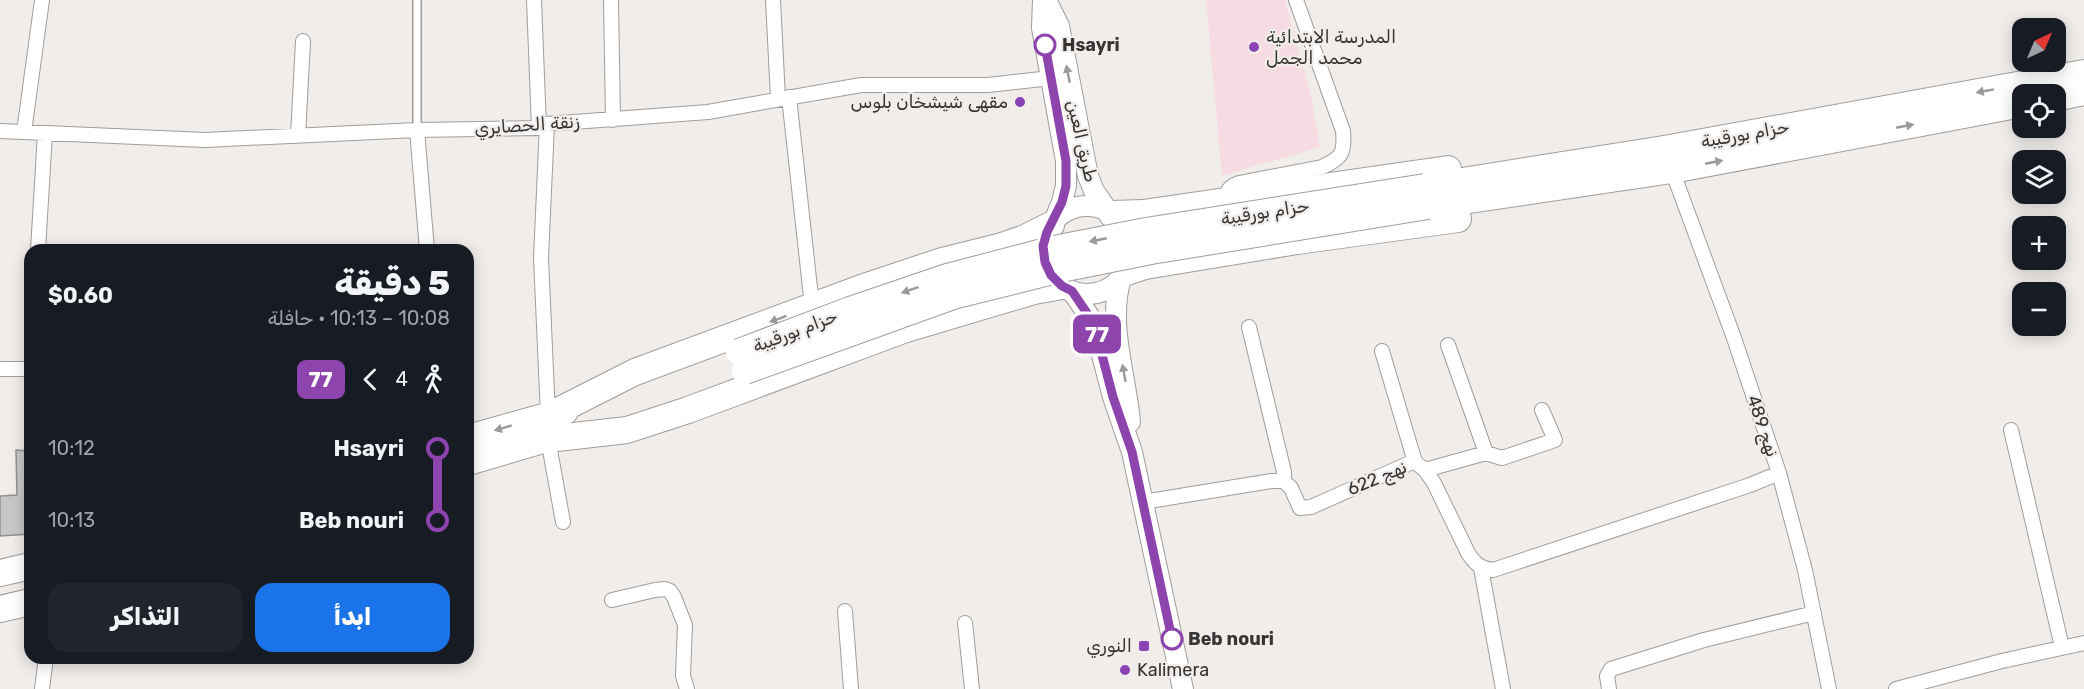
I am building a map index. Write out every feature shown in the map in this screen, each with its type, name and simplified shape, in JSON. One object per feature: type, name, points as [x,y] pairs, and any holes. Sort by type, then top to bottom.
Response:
[{"type":"highway","name":"حزام بورقيبة","points":[[1666,163],[2084,73]]},
{"type":"highway","points":[[2066,96],[2084,92]]},
{"type":"highway","name":"حزام بورقيبة","points":[[474,459],[548,427],[742,362],[953,296],[1061,269],[1426,197],[1666,163],[2012,106]]},
{"type":"highway","points":[[1109,212],[1143,213],[1530,158],[1666,163]]},
{"type":"highway","points":[[1123,275],[1145,266],[1297,241],[1553,204],[1666,163]]},
{"type":"highway","points":[[548,427],[635,372],[812,306],[942,261],[1025,238],[1053,222]]},
{"type":"highway","points":[[548,427],[627,430],[688,410],[906,329],[1034,291],[1067,288]]},
{"type":"highway","name":"حزام بورقيبة","points":[[474,437],[548,427]]},
{"type":"highway","points":[[0,556],[24,551]]},
{"type":"highway","points":[[0,573],[24,568]]},
{"type":"highway","points":[[0,591],[24,585]]},
{"type":"highway","points":[[0,609],[24,603]]},
{"type":"main road","name":"طريق العين","points":[[1045,0],[1042,28],[1066,161],[1066,186],[1053,222]]},
{"type":"main road","name":"طريق العين","points":[[1045,0],[1059,26],[1088,176],[1094,191],[1109,212]]},
{"type":"main road","points":[[1132,452],[1127,392],[1115,313],[1116,295],[1131,256],[1131,243],[1126,229],[1109,212],[1093,206],[1079,206],[1066,211],[1053,222],[1043,246],[1045,262],[1051,275],[1067,288],[1091,319],[1097,336],[1113,397],[1132,452],[1183,689]]},
{"type":"main road","points":[[1067,288],[1091,294],[1106,290],[1123,275]]},
{"type":"street","points":[[24,132],[42,0]]},
{"type":"street","points":[[534,0],[543,126],[541,258],[548,427],[563,522]]},
{"type":"street","points":[[611,0],[613,120]]},
{"type":"street","points":[[773,0],[812,306]]},
{"type":"street","points":[[1227,201],[1226,192],[1230,187],[1239,183],[1322,166],[1334,161],[1343,151],[1343,131],[1296,0]]},
{"type":"street","points":[[298,136],[303,41]]},
{"type":"street","name":"زنقة الحصايري","points":[[0,131],[205,140],[543,126],[708,112],[861,85],[988,86],[1051,78]]},
{"type":"street","points":[[417,130],[426,244]]},
{"type":"street","points":[[38,244],[45,133]]},
{"type":"street","name":"نهج 489","points":[[1666,163],[1734,338],[1779,473],[1805,570],[1829,689]]},
{"type":"street","name":"نهج 622","points":[[1249,327],[1284,472],[1284,481],[1291,488],[1296,502],[1302,509],[1410,463],[1420,466],[1486,453],[1502,458],[1555,440],[1542,410]]},
{"type":"street","points":[[1448,345],[1486,453]]},
{"type":"street","points":[[1382,351],[1420,466],[1434,483],[1468,553],[1474,563],[1481,568],[1493,570],[1750,485],[1779,473]]},
{"type":"street","points":[[0,369],[24,369]]},
{"type":"street","points":[[2011,430],[2062,648]]},
{"type":"street","points":[[1143,502],[1284,481]]},
{"type":"street","points":[[1481,568],[1503,689]]},
{"type":"street","points":[[612,600],[655,590],[670,591],[685,625],[683,676],[687,689]]},
{"type":"street","points":[[845,611],[851,689]]},
{"type":"street","points":[[1609,689],[1607,676],[1611,669],[1704,640],[1814,613]]},
{"type":"street","points":[[965,623],[972,689]]},
{"type":"street","points":[[1896,689],[2002,660],[2084,643]]},
{"type":"street","points":[[42,689],[45,664]]},
{"type":"lane","points":[[417,0],[417,130]]},
{"type":"shaded area","name":"المدرسة الابتدائية محمد الجمل","points":[[1206,0],[1285,0],[1311,95],[1320,147],[1222,176]]},
{"type":"building","points":[[16,450],[24,451],[24,534],[0,536],[0,496],[17,495]]},
{"type":"bus line","name":"77","points":[[1045,45],[1066,161],[1066,186],[1062,202],[1047,232],[1043,246],[1045,262],[1051,275],[1062,286],[1072,291],[1083,306],[1097,336],[1113,397],[1132,452],[1172,639]]},
{"type":"place","name":"Hsayri","points":[[1045,45]]},
{"type":"place","name":"المدرسة الابتدائية محمد الجمل","points":[[1254,47]]},
{"type":"place","name":"مقهى شيشخان بلوس","points":[[1020,102]]},
{"type":"place","name":"Beb nouri","points":[[1172,639]]},
{"type":"place","name":"النوري","points":[[1144,646]]},
{"type":"place","name":"Kalimera","points":[[1125,670]]}]
